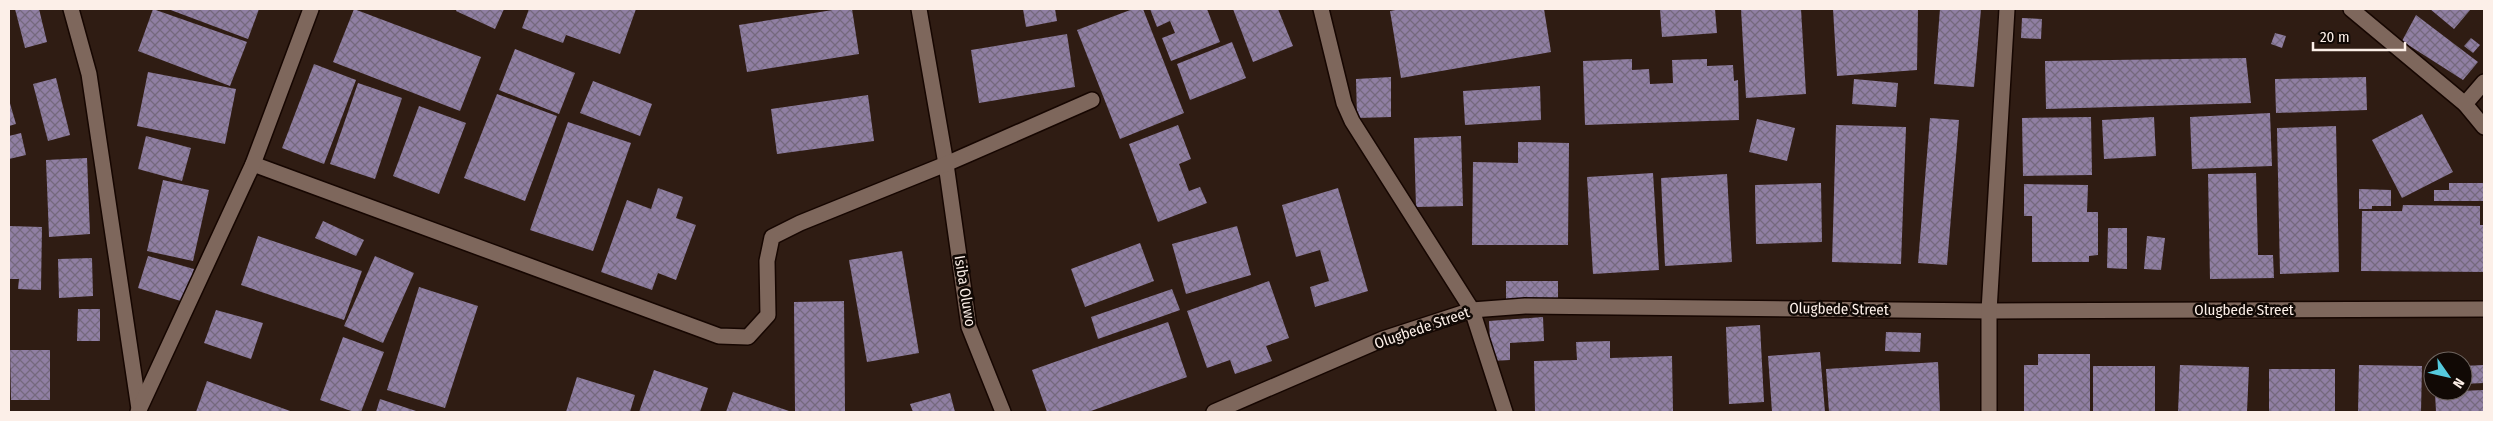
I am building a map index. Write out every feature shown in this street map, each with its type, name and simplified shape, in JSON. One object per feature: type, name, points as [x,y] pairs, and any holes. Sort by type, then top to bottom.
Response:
[{"type":"street","points":[[71,9],[89,74],[139,411]]},
{"type":"street","points":[[139,411],[253,164],[311,9]]},
{"type":"street","name":"Isiba Oluwo","points":[[919,9],[946,164],[969,327],[1002,412]]},
{"type":"street","points":[[1321,9],[1344,103],[1352,121],[1472,310],[1505,412]]},
{"type":"street","points":[[1989,412],[1989,311],[2008,9]]},
{"type":"street","points":[[2351,9],[2465,104],[2484,127]]},
{"type":"street","points":[[2465,104],[2484,82]]},
{"type":"street","points":[[253,164],[719,336],[748,336],[768,315],[767,261],[772,237],[800,223],[946,164],[1092,100]]},
{"type":"street","name":"Olugbede Street","points":[[1214,412],[1383,339],[1472,310],[1525,306],[1989,311],[2484,309]]},
{"type":"building","points":[[15,9],[39,9],[47,42],[25,48]]},
{"type":"building","points":[[153,9],[247,42],[230,86],[138,51]]},
{"type":"building","points":[[168,9],[259,9],[248,39]]},
{"type":"building","points":[[354,9],[481,57],[460,111],[333,62]]},
{"type":"building","points":[[457,9],[504,9],[495,29],[456,11]]},
{"type":"building","points":[[529,9],[636,9],[620,54],[566,35],[563,43],[522,28]]},
{"type":"building","points":[[839,9],[852,9],[859,54],[747,72],[739,25]]},
{"type":"building","points":[[1023,9],[1055,9],[1057,21],[1026,27]]},
{"type":"building","points":[[1133,9],[1143,9],[1184,113],[1120,139],[1077,30]]},
{"type":"building","points":[[1150,9],[1207,9],[1220,42],[1171,61],[1162,38],[1175,33],[1170,21],[1157,27]]},
{"type":"building","points":[[1233,9],[1278,9],[1293,46],[1253,62]]},
{"type":"building","points":[[1401,9],[1544,9],[1551,52],[1401,78],[1390,11]]},
{"type":"building","points":[[1660,9],[1715,9],[1717,33],[1662,37]]},
{"type":"building","points":[[1741,9],[1801,9],[1806,94],[1746,98]]},
{"type":"building","points":[[1833,9],[1918,9],[1917,70],[1837,76]]},
{"type":"building","points":[[1940,9],[1981,9],[1974,87],[1934,84]]},
{"type":"building","points":[[2430,9],[2471,9],[2454,29]]},
{"type":"building","points":[[2416,15],[2478,62],[2463,80],[2402,41]]},
{"type":"building","points":[[2022,18],[2042,19],[2041,39],[2021,38]]},
{"type":"building","points":[[2275,33],[2286,36],[2282,48],[2271,44]]},
{"type":"building","points":[[1067,34],[1075,87],[979,103],[971,50]]},
{"type":"building","points":[[2471,38],[2480,45],[2473,53],[2464,46]]},
{"type":"building","points":[[1232,42],[1246,78],[1190,100],[1177,64]]},
{"type":"building","points":[[515,49],[575,73],[559,114],[499,90]]},
{"type":"building","points":[[2246,58],[2251,103],[2046,109],[2045,61]]},
{"type":"building","points":[[1632,59],[1632,70],[1649,69],[1650,84],[1673,83],[1672,60],[1707,59],[1707,66],[1733,65],[1734,81],[1738,80],[1739,120],[1585,125],[1583,61]]},
{"type":"building","points":[[314,64],[356,80],[324,164],[282,148]]},
{"type":"building","points":[[148,72],[236,89],[225,144],[137,126]]},
{"type":"building","points":[[1391,77],[1391,117],[1357,118],[1356,79]]},
{"type":"building","points":[[2366,77],[2367,110],[2276,113],[2275,79]]},
{"type":"building","points":[[56,78],[70,135],[48,141],[33,84]]},
{"type":"building","points":[[1854,79],[1898,83],[1896,107],[1852,104]]},
{"type":"building","points":[[593,81],[652,104],[640,136],[580,113]]},
{"type":"building","points":[[358,83],[402,98],[375,179],[330,164]]},
{"type":"building","points":[[1540,86],[1541,120],[1465,125],[1463,91]]},
{"type":"building","points":[[497,94],[557,116],[525,201],[464,178]]},
{"type":"building","points":[[868,95],[874,141],[777,154],[771,109]]},
{"type":"building","points":[[9,100],[16,124],[9,126]]},
{"type":"building","points":[[419,106],[466,123],[439,194],[393,176]]},
{"type":"building","points":[[2270,113],[2272,166],[2192,169],[2190,117]]},
{"type":"building","points":[[2422,114],[2453,172],[2402,198],[2372,140]]},
{"type":"building","points":[[2091,117],[2092,175],[2023,176],[2022,118]]},
{"type":"building","points":[[2154,117],[2156,156],[2104,159],[2102,120]]},
{"type":"building","points":[[1930,118],[1959,120],[1947,265],[1918,263]]},
{"type":"building","points":[[1757,119],[1795,128],[1787,161],[1749,152]]},
{"type":"building","points":[[568,122],[631,143],[593,251],[530,230]]},
{"type":"building","points":[[1178,125],[1191,159],[1179,164],[1189,191],[1200,187],[1207,203],[1158,222],[1129,144]]},
{"type":"building","points":[[1836,125],[1906,127],[1901,264],[1832,262]]},
{"type":"building","points":[[2336,126],[2339,272],[2280,274],[2277,128]]},
{"type":"building","points":[[21,133],[26,155],[9,159],[9,136]]},
{"type":"building","points":[[146,136],[191,148],[182,181],[138,169]]},
{"type":"building","points":[[1461,136],[1463,206],[1416,207],[1414,138]]},
{"type":"building","points":[[1518,142],[1569,143],[1568,245],[1472,245],[1473,162],[1518,163]]},
{"type":"building","points":[[87,158],[90,234],[49,237],[46,160]]},
{"type":"building","points":[[1653,173],[1659,270],[1593,274],[1587,177]]},
{"type":"building","points":[[2256,173],[2258,255],[2273,255],[2274,278],[2210,279],[2208,174]]},
{"type":"building","points":[[1727,174],[1732,262],[1665,266],[1661,178]]},
{"type":"building","points":[[163,180],[209,190],[193,261],[147,251]]},
{"type":"building","points":[[1821,183],[1822,242],[1756,244],[1755,185]]},
{"type":"building","points":[[2449,183],[2484,183],[2484,201],[2434,201],[2434,190],[2449,190]]},
{"type":"building","points":[[2024,184],[2088,185],[2087,212],[2098,212],[2098,255],[2089,256],[2089,262],[2032,262],[2032,216],[2024,216]]},
{"type":"building","points":[[658,188],[683,197],[676,218],[696,225],[676,280],[658,273],[652,290],[601,272],[627,200],[651,209]]},
{"type":"building","points":[[1338,188],[1368,291],[1315,307],[1310,287],[1329,281],[1320,250],[1296,257],[1282,205]]},
{"type":"building","points":[[2359,189],[2391,190],[2391,206],[2372,206],[2372,209],[2359,209]]},
{"type":"building","points":[[2403,205],[2480,206],[2480,225],[2484,225],[2484,272],[2361,271],[2362,211],[2402,211]]},
{"type":"building","points":[[323,221],[364,240],[356,256],[315,238]]},
{"type":"building","points":[[9,226],[42,227],[41,290],[18,289],[19,279],[9,279]]},
{"type":"building","points":[[1237,226],[1251,275],[1186,294],[1172,244]]},
{"type":"building","points":[[2108,228],[2127,228],[2127,269],[2107,268]]},
{"type":"building","points":[[258,236],[362,271],[344,320],[241,285]]},
{"type":"building","points":[[2147,236],[2165,238],[2161,270],[2144,269]]},
{"type":"building","points":[[1140,243],[1154,281],[1085,307],[1071,269]]},
{"type":"building","points":[[902,251],[919,353],[867,362],[849,260]]},
{"type":"building","points":[[148,256],[194,269],[184,302],[138,288]]},
{"type":"building","points":[[375,256],[414,273],[383,343],[344,326]]},
{"type":"building","points":[[92,258],[93,296],[59,298],[58,259]]},
{"type":"building","points":[[1269,281],[1289,338],[1266,346],[1272,361],[1235,374],[1230,360],[1207,368],[1187,311]]},
{"type":"building","points":[[1506,281],[1558,281],[1558,300],[1506,301]]},
{"type":"building","points":[[419,287],[478,306],[445,408],[387,390]]},
{"type":"building","points":[[1172,289],[1180,310],[1098,339],[1091,317]]},
{"type":"building","points":[[844,301],[845,412],[795,412],[794,302]]},
{"type":"building","points":[[78,309],[100,309],[100,341],[77,341]]},
{"type":"building","points":[[216,310],[263,323],[251,359],[204,343]]},
{"type":"building","points":[[1543,317],[1544,341],[1510,343],[1510,360],[1491,361],[1489,321]]},
{"type":"building","points":[[1168,322],[1187,377],[1088,412],[1047,412],[1032,370]]},
{"type":"building","points":[[1760,325],[1764,402],[1729,404],[1726,327]]},
{"type":"building","points":[[1886,332],[1921,333],[1920,352],[1885,351]]},
{"type":"building","points":[[343,337],[384,352],[361,412],[354,412],[320,400]]},
{"type":"building","points":[[1610,341],[1610,358],[1672,356],[1673,412],[1535,412],[1534,361],[1577,360],[1576,342]]},
{"type":"building","points":[[10,350],[50,350],[50,400],[11,400]]},
{"type":"building","points":[[1820,352],[1825,412],[1772,412],[1768,356]]},
{"type":"building","points":[[2038,354],[2090,354],[2090,412],[2024,412],[2024,365],[2038,365]]},
{"type":"building","points":[[1938,362],[1940,412],[1829,412],[1826,369]]},
{"type":"building","points":[[2180,365],[2249,367],[2247,412],[2178,412]]},
{"type":"building","points":[[2359,365],[2422,366],[2421,412],[2358,412]]},
{"type":"building","points":[[2484,365],[2484,383],[2473,384],[2473,366]]},
{"type":"building","points":[[2093,366],[2155,366],[2155,412],[2093,412]]},
{"type":"building","points":[[2269,369],[2335,369],[2335,412],[2269,412]]},
{"type":"building","points":[[654,370],[708,388],[700,412],[639,412]]},
{"type":"building","points":[[577,377],[635,395],[630,412],[566,412]]},
{"type":"building","points":[[207,381],[293,412],[196,412]]},
{"type":"building","points":[[2473,390],[2484,390],[2484,412],[2436,412],[2435,401],[2473,401]]},
{"type":"building","points":[[733,392],[792,412],[726,412]]},
{"type":"building","points":[[950,393],[955,412],[913,412],[910,404]]},
{"type":"building","points":[[380,399],[419,412],[376,412]]}]
